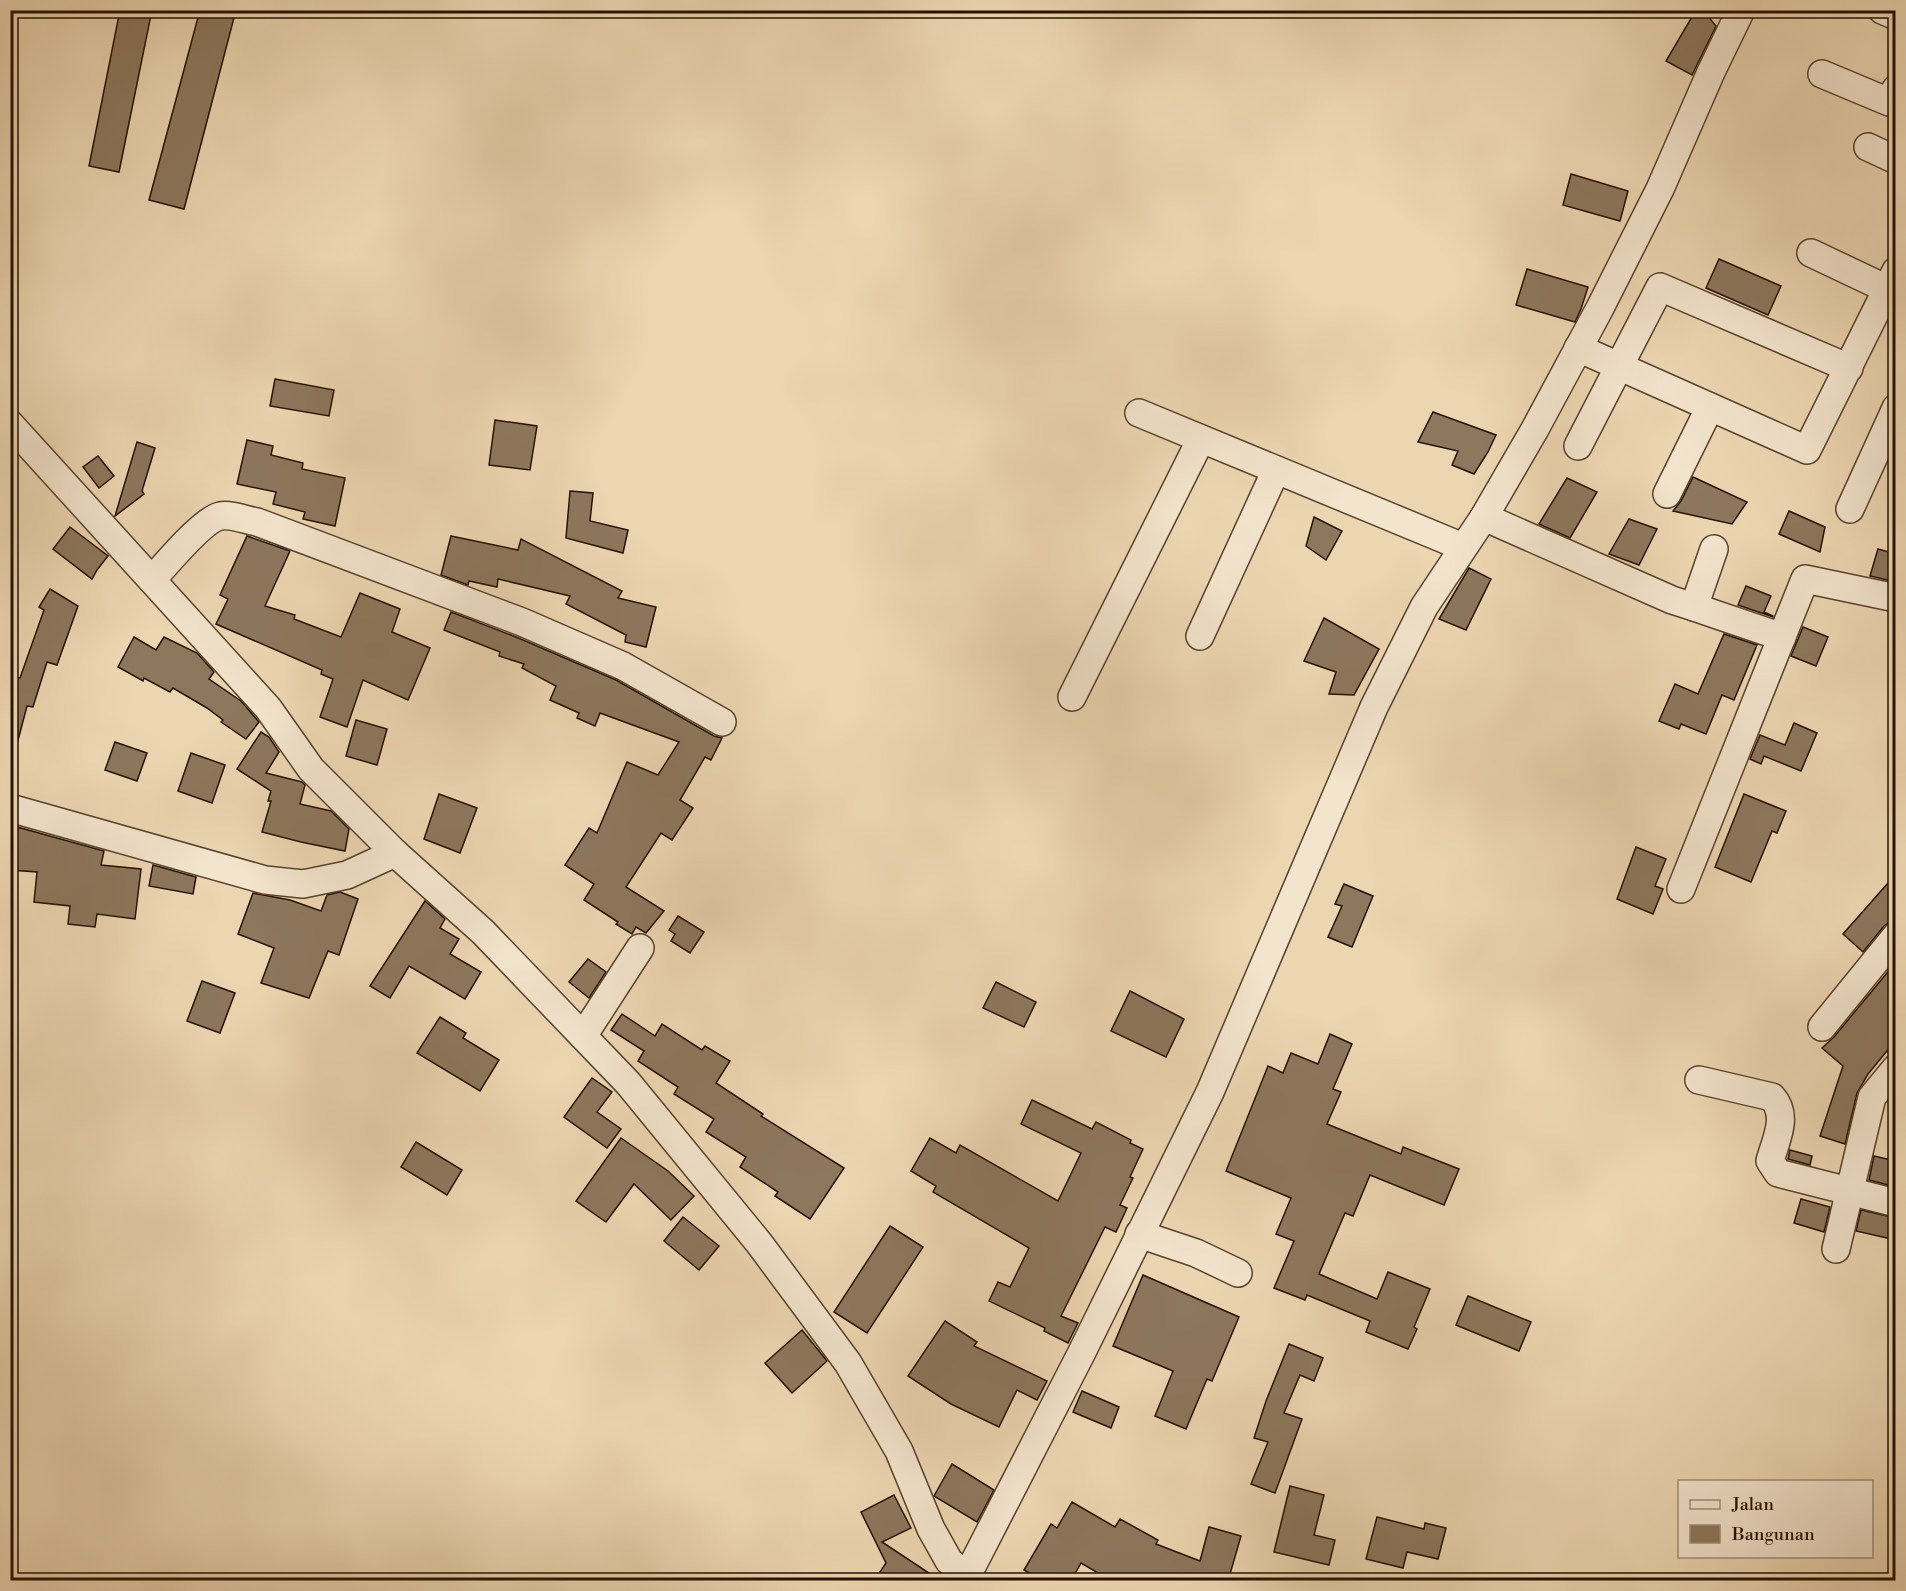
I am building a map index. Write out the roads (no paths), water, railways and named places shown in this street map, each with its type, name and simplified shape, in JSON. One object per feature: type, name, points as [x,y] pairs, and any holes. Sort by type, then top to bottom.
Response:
[{"type":"street","points":[[10,424],[268,708],[311,769],[395,853],[483,932],[628,1083],[759,1243],[848,1363],[899,1451],[931,1529],[949,1561],[968,1579],[1210,1092],[1374,707],[1424,607],[1484,517],[1578,348],[1660,189],[1741,10]]},
{"type":"street","points":[[1882,10],[1896,16]]},
{"type":"street","points":[[1822,74],[1889,102],[1896,89]]},
{"type":"street","points":[[1868,147],[1896,160]]},
{"type":"street","points":[[1578,348],[1807,450],[1891,280],[1810,253]]},
{"type":"street","points":[[1578,446],[1660,287],[1849,368]]},
{"type":"street","points":[[1667,494],[1710,407]]},
{"type":"street","points":[[1850,509],[1896,408]]},
{"type":"street","points":[[1139,413],[1463,547]]},
{"type":"street","points":[[1072,697],[1201,439]]},
{"type":"street","points":[[1200,636],[1276,470]]},
{"type":"street","points":[[152,580],[206,523],[220,516],[257,522],[522,622],[623,666],[722,722]]},
{"type":"street","points":[[1484,517],[1672,600],[1782,637]]},
{"type":"street","points":[[1694,607],[1714,549]]},
{"type":"street","points":[[1681,889],[1805,579],[1896,598]]},
{"type":"street","points":[[10,808],[265,880],[303,884],[347,875],[395,853]]},
{"type":"street","points":[[1822,1027],[1896,936]]},
{"type":"street","points":[[583,1036],[640,948]]},
{"type":"street","points":[[1836,1249],[1872,1097],[1896,1068]]},
{"type":"street","points":[[1699,1080],[1772,1097],[1782,1113],[1770,1161],[1778,1173],[1896,1203]]},
{"type":"street","points":[[1139,1234],[1196,1253],[1238,1273]]}]
